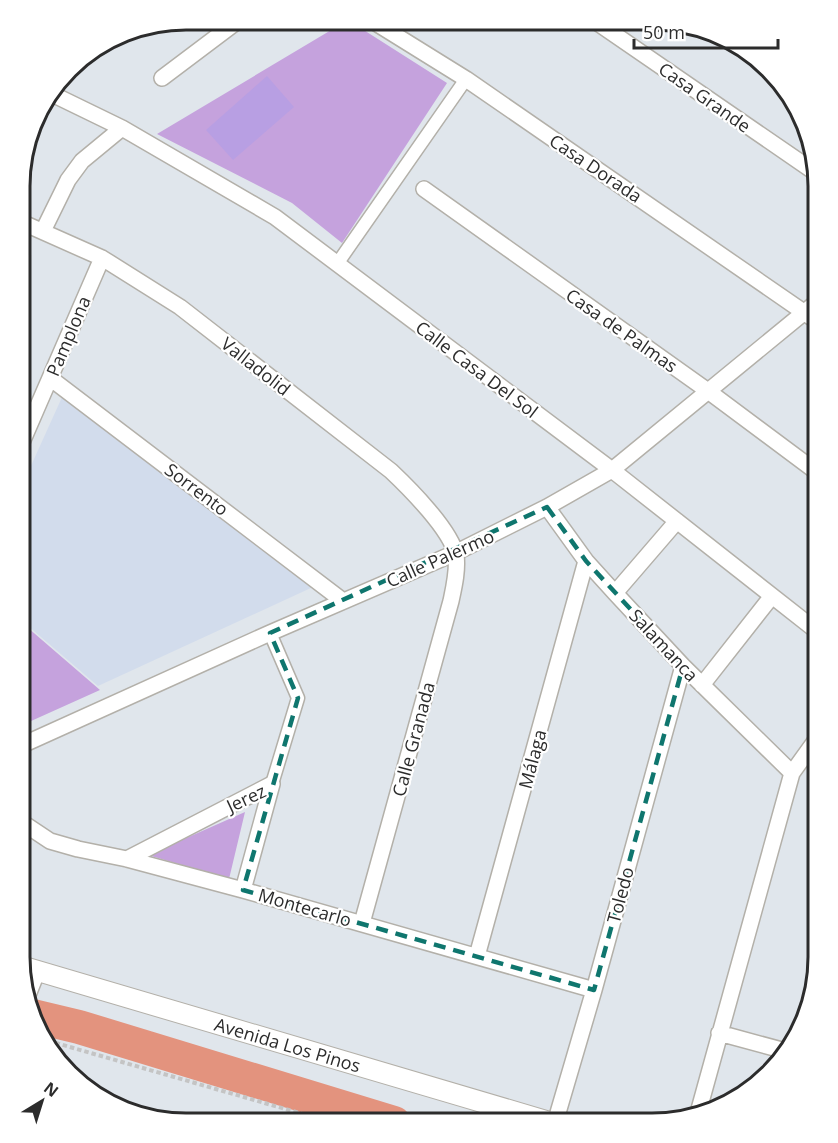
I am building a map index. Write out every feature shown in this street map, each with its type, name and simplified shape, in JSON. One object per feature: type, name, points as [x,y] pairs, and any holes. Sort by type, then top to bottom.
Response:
[{"type":"street","points":[[162,78],[226,30]]},
{"type":"street","name":"Casa Dorada","points":[[387,30],[466,79],[806,312]]},
{"type":"street","name":"Casa Grande","points":[[608,30],[807,167]]},
{"type":"street","points":[[337,264],[466,79]]},
{"type":"street","name":"Calle Casa Del Sol","points":[[58,97],[122,128],[275,217],[612,470],[808,624]]},
{"type":"street","points":[[43,231],[68,180],[82,161],[122,128]]},
{"type":"street","name":"Casa de Palmas","points":[[424,189],[708,391],[808,466]]},
{"type":"street","name":"Valladolid","points":[[30,226],[102,258],[180,307],[413,491],[446,535],[455,553]]},
{"type":"street","name":"Pamplona","points":[[30,424],[102,258]]},
{"type":"street","name":"Calle Palermo","points":[[30,741],[270,633],[455,553],[547,507],[612,470],[806,312]]},
{"type":"street","name":"Sorrento","points":[[50,378],[343,601]]},
{"type":"street","name":"Salamanca","points":[[547,507],[586,561],[615,593],[683,666],[792,773]]},
{"type":"street","points":[[615,593],[677,521]]},
{"type":"street","name":"Calle Granada","points":[[362,924],[450,601],[456,570],[455,553]]},
{"type":"street","name":"Málaga","points":[[477,957],[586,561]]},
{"type":"street","points":[[702,685],[771,596]]},
{"type":"street","points":[[270,633],[298,698],[272,784]]},
{"type":"street","name":"Toledo","points":[[557,1113],[594,990],[683,666]]},
{"type":"street","points":[[700,1105],[792,773],[808,751]]},
{"type":"street","name":"Jerez","points":[[127,859],[272,784]]},
{"type":"street","name":"Jerez","points":[[243,890],[272,784]]},
{"type":"street","name":"Montecarlo","points":[[30,828],[50,841],[243,890],[594,990]]},
{"type":"street","name":"Avenida Los Pinos","points":[[31,968],[520,1113]]},
{"type":"street","points":[[719,1033],[778,1049]]},
{"type":"path","points":[[55,1043],[299,1113]]},
{"type":"highlighted area","points":[[547,507],[586,561],[683,666],[594,990],[243,890],[298,698],[270,633]]},
{"type":"shaded area","points":[[331,30],[364,30],[447,83],[342,243],[292,203],[157,134]]},
{"type":"shaded area","points":[[267,76],[294,107],[233,160],[206,130]]},
{"type":"shaded area","points":[[63,395],[313,587],[98,686],[30,628],[30,468]]},
{"type":"shaded area","points":[[30,630],[100,690],[30,722]]},
{"type":"shaded area","points":[[245,812],[229,879],[148,855]]},
{"type":"waterway","points":[[43,1018],[79,1027],[361,1113]]}]
